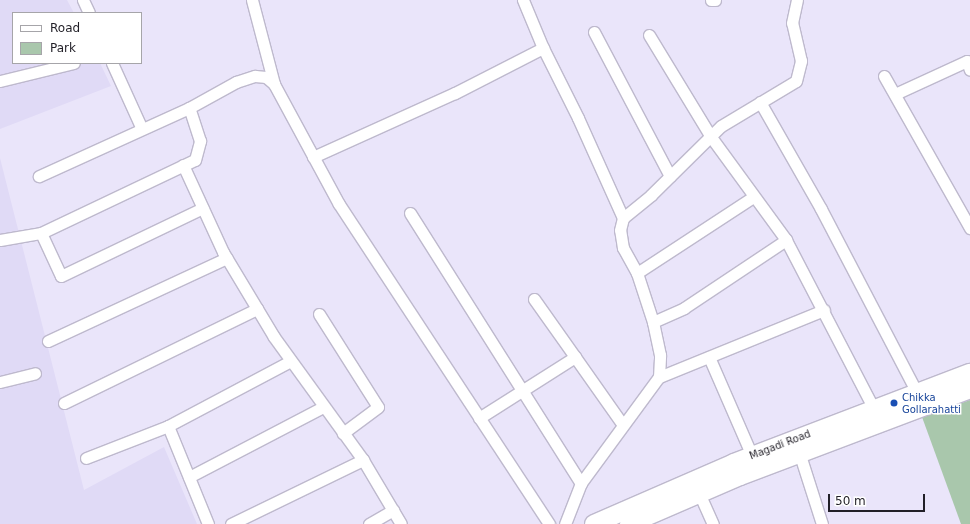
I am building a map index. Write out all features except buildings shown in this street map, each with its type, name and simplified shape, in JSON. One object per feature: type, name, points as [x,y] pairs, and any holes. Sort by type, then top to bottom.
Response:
[{"type":"main road","name":"Magadi Road","points":[[594,524],[752,456],[970,373]]},
{"type":"main road","name":"Magadi Road","points":[[629,524],[699,493],[799,452],[970,389]]},
{"type":"street","points":[[84,0],[89,12]]},
{"type":"street","points":[[252,0],[274,84],[339,204],[549,524]]},
{"type":"street","points":[[523,0],[543,48],[578,118],[623,218]]},
{"type":"street","points":[[659,377],[660,355],[653,322],[637,273],[623,248],[620,230],[623,218],[670,176],[721,126],[796,81],[801,61],[792,23],[797,0]]},
{"type":"street","points":[[594,32],[670,176]]},
{"type":"street","points":[[649,35],[711,137],[753,197],[786,240],[824,310],[874,409]]},
{"type":"street","points":[[313,157],[455,93],[543,48]]},
{"type":"street","points":[[895,94],[967,61],[970,70]]},
{"type":"street","points":[[0,81],[70,64]]},
{"type":"street","points":[[112,64],[142,129]]},
{"type":"street","points":[[39,176],[189,108],[236,82],[255,76],[266,77],[274,84]]},
{"type":"street","points":[[884,76],[970,228]]},
{"type":"street","points":[[760,102],[821,209],[918,393]]},
{"type":"street","points":[[0,240],[41,233],[195,160],[200,141],[189,108]]},
{"type":"street","points":[[183,165],[227,258],[257,308],[291,362],[363,460],[401,524]]},
{"type":"street","points":[[637,273],[753,197]]},
{"type":"street","points":[[41,233],[61,276],[203,208]]},
{"type":"street","points":[[410,213],[581,483]]},
{"type":"street","points":[[653,322],[684,308],[786,240]]},
{"type":"street","points":[[48,341],[227,258]]},
{"type":"street","points":[[534,299],[624,425]]},
{"type":"street","points":[[64,403],[257,308]]},
{"type":"street","points":[[565,524],[581,483],[659,377],[824,310]]},
{"type":"street","points":[[319,314],[378,407],[343,432]]},
{"type":"street","points":[[479,418],[575,357]]},
{"type":"street","points":[[709,357],[752,456]]},
{"type":"street","points":[[86,458],[168,426],[291,362]]},
{"type":"street","points":[[0,382],[35,373]]},
{"type":"street","points":[[189,477],[323,407]]},
{"type":"street","points":[[168,426],[208,524]]},
{"type":"street","points":[[799,452],[822,524]]},
{"type":"street","points":[[231,524],[363,460]]},
{"type":"street","points":[[699,493],[713,524]]},
{"type":"street","points":[[369,524],[393,510]]},
{"type":"shaded area","points":[[0,0],[67,0],[73,12],[12,12],[12,64],[100,64],[111,86],[0,129]]},
{"type":"shaded area","points":[[0,158],[84,490],[164,447],[197,524],[0,524]]},
{"type":"green space","points":[[970,400],[970,524],[961,524],[922,417]]},
{"type":"place","name":"Chikka Gollarahatti","points":[[894,403]]}]
